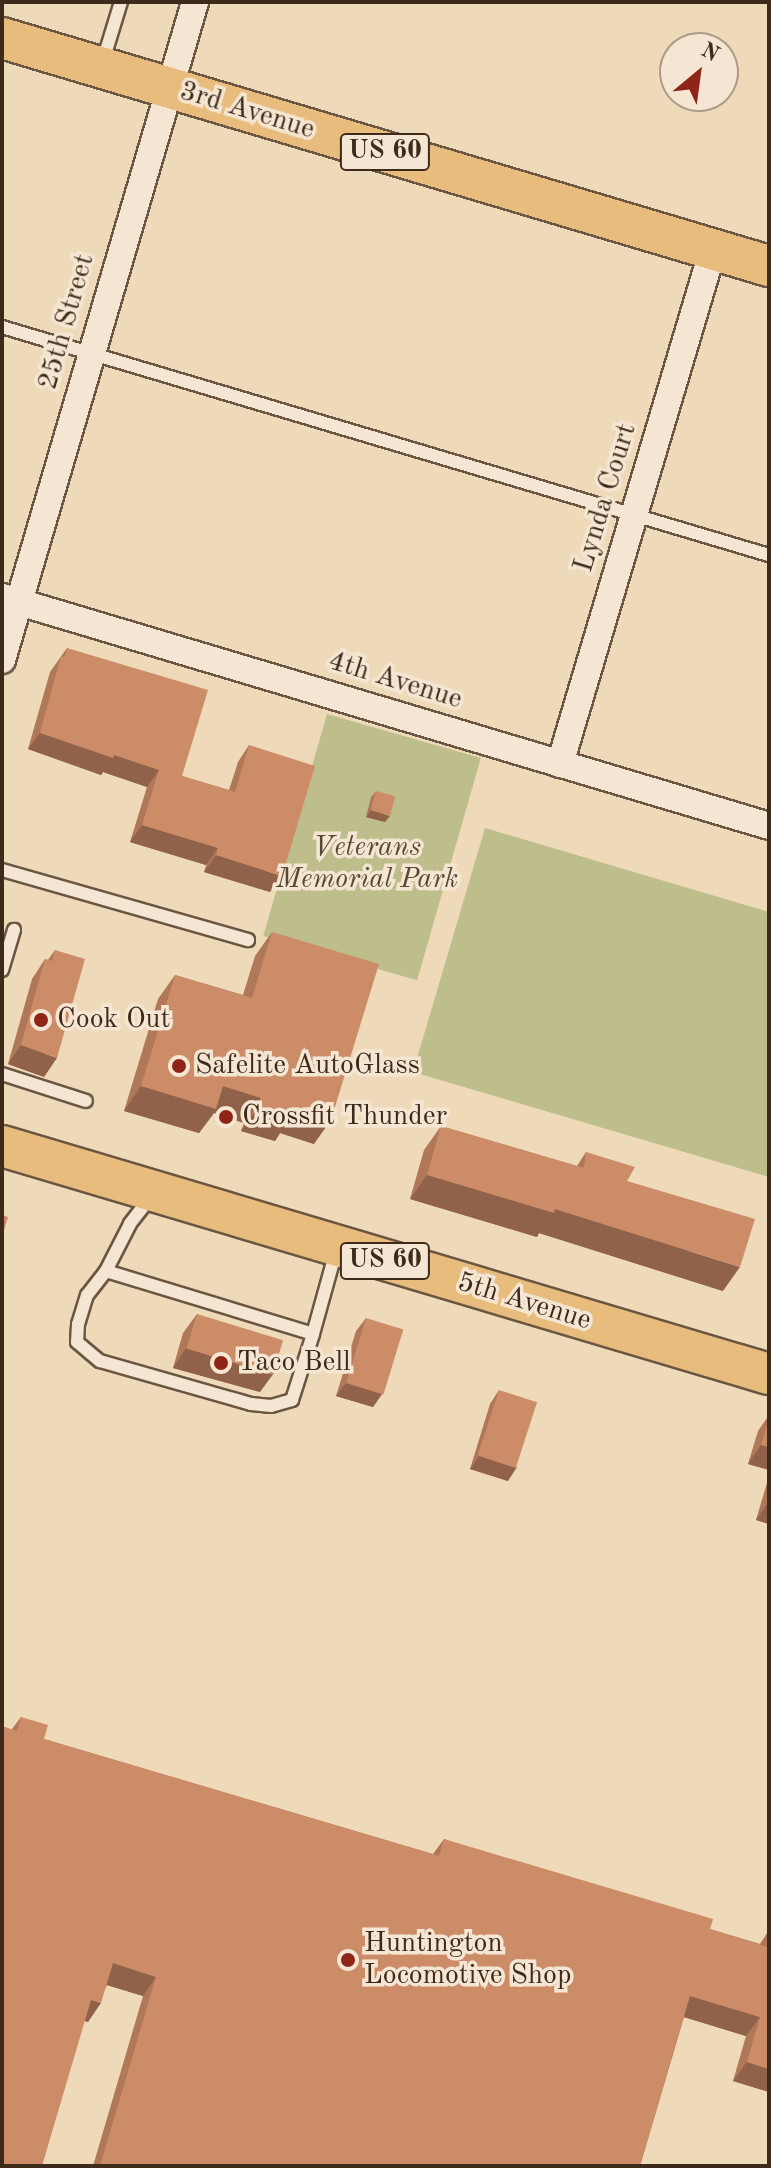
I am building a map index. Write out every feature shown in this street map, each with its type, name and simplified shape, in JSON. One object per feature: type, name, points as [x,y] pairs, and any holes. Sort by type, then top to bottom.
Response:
[{"type":"main road","name":"3rd Avenue","points":[[2,38],[769,266]]},
{"type":"main road","name":"5th Avenue","points":[[2,1146],[769,1374]]},
{"type":"street","name":"25th Street","points":[[2,660],[11,600],[91,353],[195,2]]},
{"type":"street","name":"Lynda Court","points":[[560,764],[713,249]]},
{"type":"street","name":"4th Avenue","points":[[11,600],[769,826]]},
{"type":"lane","points":[[101,67],[121,2]]},
{"type":"lane","points":[[2,327],[769,555]]},
{"type":"lane","points":[[2,870],[248,940]]},
{"type":"lane","points":[[2,970],[14,930]]},
{"type":"lane","points":[[2,1074],[86,1101]]},
{"type":"lane","points":[[154,1192],[130,1224],[106,1271],[87,1295],[78,1324],[77,1342],[84,1351],[100,1361],[251,1404],[271,1406],[292,1400],[338,1246]]},
{"type":"lane","points":[[106,1271],[313,1334]]},
{"type":"green space","name":"Veterans Memorial Park","points":[[327,714],[481,758],[417,980],[263,936]]},
{"type":"green space","points":[[485,828],[769,912],[769,1177],[413,1072]]},
{"type":"building","points":[[67,648],[208,690],[182,776],[235,792],[249,745],[315,766],[282,876],[216,855],[218,848],[142,825],[159,770],[40,733],[61,656],[65,657]]},
{"type":"building","points":[[376,791],[395,796],[390,815],[371,810]]},
{"type":"building","points":[[272,932],[379,964],[331,1120],[294,1108],[292,1116],[258,1107],[261,1098],[223,1086],[216,1109],[141,1086],[175,975],[252,998]]},
{"type":"building","name":"Cook Out","points":[[55,950],[85,959],[57,1058],[21,1045],[45,959],[52,961]]},
{"type":"building","points":[[441,1126],[584,1168],[586,1152],[635,1167],[627,1181],[755,1219],[740,1267],[555,1209],[554,1213],[427,1175]]},
{"type":"building","points":[[2,1215],[8,1217],[2,1237]]},
{"type":"building","points":[[197,1314],[283,1340],[273,1375],[186,1348]]},
{"type":"building","points":[[366,1318],[403,1329],[383,1394],[346,1383]]},
{"type":"building","points":[[499,1390],[537,1402],[516,1468],[478,1456]]},
{"type":"building","points":[[769,1419],[769,1447],[761,1445]]},
{"type":"building","name":"Huntington Locomotive Shop","points":[[21,1717],[48,1725],[44,1739],[439,1856],[444,1839],[713,1919],[710,1929],[767,1947],[769,1939],[769,2069],[747,2062],[760,2017],[690,1996],[640,2166],[100,2166],[156,1977],[113,1963],[101,2003],[91,2000],[42,2166],[2,2166],[2,1726],[17,1731]]},
{"type":"place","name":"Cook Out","points":[[41,1020]]},
{"type":"place","name":"Safelite AutoGlass","points":[[179,1066]]},
{"type":"place","name":"Crossfit Thunder","points":[[226,1117]]},
{"type":"place","name":"Taco Bell","points":[[221,1363]]},
{"type":"place","name":"Huntington Locomotive Shop","points":[[348,1960]]}]
